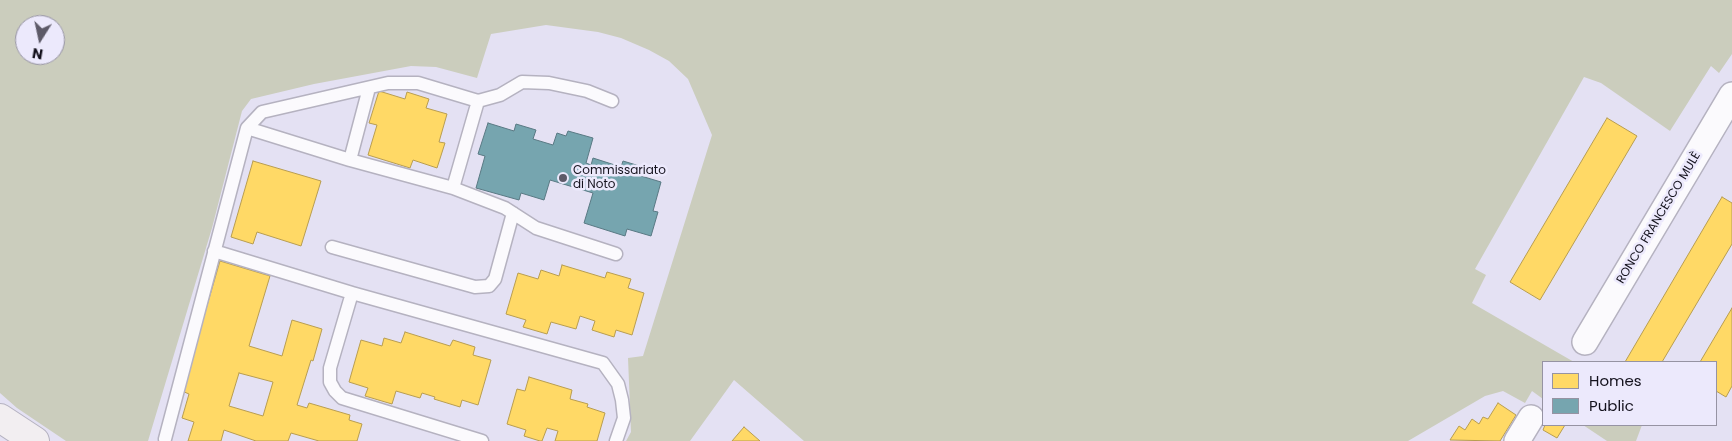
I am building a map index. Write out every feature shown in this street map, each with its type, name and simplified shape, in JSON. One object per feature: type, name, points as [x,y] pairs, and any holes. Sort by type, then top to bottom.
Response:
[{"type":"street","name":"RONCO FRANCESCO MULÈ","points":[[1585,342],[1732,94]]},
{"type":"street","points":[[0,418],[35,441]]},
{"type":"street","points":[[1517,441],[1532,418]]},
{"type":"lane","points":[[165,439],[247,128],[262,112],[388,83],[418,83],[478,101],[500,95],[522,82],[549,83],[587,91],[612,101]]},
{"type":"lane","points":[[350,160],[368,88]]},
{"type":"lane","points":[[453,188],[478,101]]},
{"type":"lane","points":[[247,128],[350,160],[453,188],[505,208],[536,228],[616,254]]},
{"type":"lane","points":[[332,246],[475,287],[489,286],[494,279],[512,213]]},
{"type":"lane","points":[[214,251],[352,293],[603,363],[618,384],[622,400],[624,418],[616,441]]},
{"type":"lane","points":[[352,293],[330,368],[330,382],[335,391],[342,398],[455,437],[482,441]]},
{"type":"green space","points":[[0,0],[1732,0],[1732,54],[1719,73],[1711,66],[1670,131],[1601,83],[1584,77],[1475,269],[1486,275],[1472,303],[1572,361],[1542,361],[1542,398],[1532,391],[1525,403],[1503,391],[1485,396],[1408,441],[804,441],[734,380],[690,441],[626,441],[631,432],[628,358],[643,356],[712,135],[688,79],[669,61],[621,38],[598,32],[546,25],[491,34],[477,78],[436,67],[411,66],[314,84],[251,99],[242,111],[212,228],[148,441],[66,441],[17,408],[0,393]]},
{"type":"green space","points":[[1584,426],[1642,426],[1636,441],[1607,441]]},
{"type":"building: Homes","points":[[379,91],[405,99],[407,92],[429,99],[426,108],[447,114],[439,142],[445,143],[437,168],[413,160],[410,168],[368,155],[377,125],[369,123]]},
{"type":"building: Homes","points":[[1607,118],[1637,136],[1540,300],[1510,282]]},
{"type":"building: Homes","points":[[253,161],[321,181],[301,246],[257,232],[253,244],[231,237]]},
{"type":"building: Homes","points":[[1722,197],[1732,203],[1732,244],[1663,361],[1626,361]]},
{"type":"building: Homes","points":[[220,261],[270,276],[249,346],[282,356],[292,320],[322,329],[297,405],[307,408],[309,403],[350,415],[349,420],[362,424],[357,441],[319,441],[291,433],[288,441],[256,441],[224,430],[221,441],[188,441],[194,422],[182,418],[189,394],[182,391]],"holes":[[[239,373],[273,382],[263,416],[229,406]]]},
{"type":"building: Homes","points":[[562,265],[605,278],[607,272],[631,279],[628,288],[644,293],[632,335],[616,330],[614,337],[592,330],[595,321],[580,316],[576,329],[551,322],[547,334],[523,327],[526,320],[506,314],[518,273],[538,279],[541,270],[559,276]]},
{"type":"building: Homes","points":[[1732,308],[1732,386],[1726,397],[1717,392],[1717,361],[1701,361]]},
{"type":"building: Homes","points":[[405,332],[450,346],[453,340],[475,347],[473,355],[491,360],[478,405],[462,400],[460,407],[422,393],[420,398],[396,391],[392,404],[365,396],[368,388],[349,382],[361,340],[382,346],[384,338],[401,343]]},
{"type":"building: Homes","points":[[529,377],[572,390],[570,399],[588,404],[587,407],[605,413],[597,441],[555,441],[558,431],[547,428],[542,441],[540,441],[524,436],[526,430],[507,424],[517,389],[525,391]]},
{"type":"building: Homes","points":[[1498,403],[1516,415],[1500,441],[1450,440],[1459,426],[1465,430],[1472,419],[1479,424],[1483,417],[1488,419]]},
{"type":"building: Homes","points":[[1545,426],[1564,426],[1557,438],[1543,430]]},
{"type":"building: Homes","points":[[744,427],[760,441],[732,441]]},
{"type":"building: Public","name":"Commissariato di Noto","points":[[488,123],[514,131],[516,124],[536,130],[533,139],[553,145],[557,133],[566,136],[568,131],[593,138],[586,163],[591,165],[593,158],[621,167],[623,161],[643,167],[641,176],[661,182],[653,211],[658,212],[651,236],[627,229],[625,236],[584,223],[593,193],[550,180],[544,200],[521,193],[519,200],[476,188],[485,156],[478,154]]},
{"type":"place","name":"Commissariato di Noto","points":[[563,178]]}]
